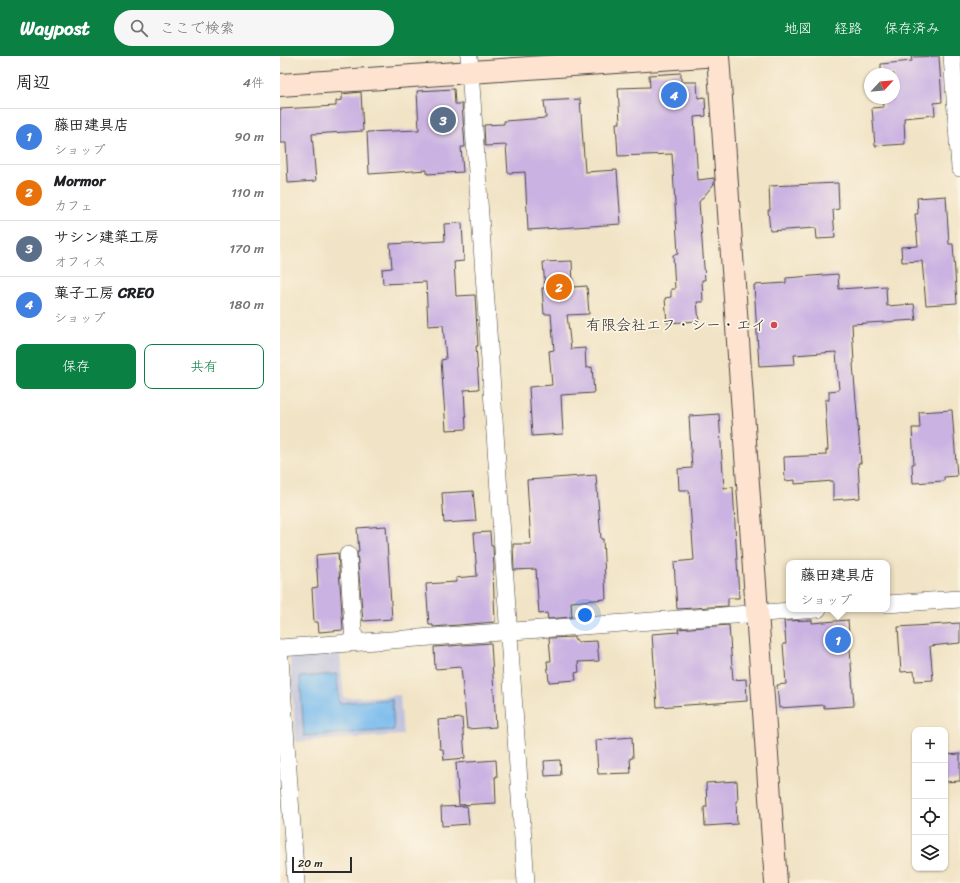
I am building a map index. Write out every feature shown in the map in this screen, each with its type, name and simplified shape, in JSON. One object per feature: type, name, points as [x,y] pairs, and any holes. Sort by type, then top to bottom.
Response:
[{"type":"street","points":[[280,84],[469,64],[704,56]]},
{"type":"street","points":[[718,56],[776,883]]},
{"type":"street","points":[[952,56],[960,168]]},
{"type":"street","points":[[469,64],[526,883]]},
{"type":"street","points":[[348,555],[354,642]]},
{"type":"street","points":[[890,604],[960,599]]},
{"type":"street","points":[[280,648],[786,611]]},
{"type":"street","points":[[280,659],[296,883]]},
{"type":"shaded area","points":[[340,654],[344,698],[400,695],[403,735],[296,742],[290,657]]},
{"type":"water","points":[[337,674],[339,703],[392,699],[394,730],[304,736],[300,677]]},
{"type":"building","points":[[939,56],[942,102],[934,103],[935,115],[904,118],[905,144],[875,146],[872,108],[884,107],[884,104],[900,104],[900,68],[881,68],[881,64],[912,61],[911,57]]},
{"type":"building","points":[[681,73],[681,82],[697,82],[698,98],[705,97],[706,116],[694,117],[698,180],[714,178],[714,184],[699,202],[705,280],[702,280],[703,302],[697,302],[699,321],[667,323],[665,298],[671,297],[671,289],[675,289],[673,255],[678,254],[672,154],[618,156],[616,123],[620,123],[618,88],[650,87],[649,75]]},
{"type":"building","points":[[454,89],[455,104],[462,104],[465,147],[461,147],[463,172],[427,174],[427,170],[369,174],[367,132],[419,130],[417,91]]},
{"type":"building","points":[[361,92],[363,131],[312,134],[316,181],[288,183],[286,143],[280,143],[280,109],[336,106],[336,101],[342,100],[342,94]]},
{"type":"building","points":[[580,99],[585,172],[617,170],[621,224],[528,230],[525,172],[508,173],[506,145],[485,146],[484,125],[504,124],[504,121],[546,118],[544,101]]},
{"type":"building","points":[[838,183],[839,209],[833,210],[835,238],[817,239],[816,228],[770,231],[768,210],[770,210],[769,186]]},
{"type":"building","points":[[946,196],[949,244],[953,244],[957,303],[926,305],[922,261],[902,262],[901,247],[918,246],[915,214],[918,214],[917,198]]},
{"type":"building","points":[[462,223],[464,261],[454,262],[456,296],[475,295],[479,389],[464,390],[466,429],[446,430],[441,360],[446,359],[443,325],[428,326],[426,282],[383,284],[382,269],[392,268],[390,244],[445,241],[444,224]]},
{"type":"building","points":[[572,261],[573,287],[587,286],[589,314],[567,315],[571,349],[585,348],[586,368],[592,367],[594,393],[561,395],[563,434],[532,436],[529,387],[552,385],[549,351],[554,350],[551,314],[544,314],[542,288],[545,288],[543,262]]},
{"type":"building","points":[[838,274],[839,289],[886,286],[887,306],[914,304],[916,320],[852,324],[853,364],[861,463],[858,463],[860,498],[833,500],[833,481],[795,484],[795,480],[785,481],[784,457],[826,455],[826,450],[828,450],[825,400],[829,400],[829,391],[839,390],[836,352],[794,355],[795,364],[759,366],[754,285],[786,283],[786,278]]},
{"type":"building","points":[[952,410],[957,476],[944,477],[944,481],[913,483],[912,464],[914,464],[912,428],[920,428],[919,412]]},
{"type":"building","points":[[719,414],[724,488],[733,487],[739,598],[728,598],[728,606],[677,609],[674,562],[694,560],[689,490],[679,490],[678,469],[692,468],[689,416]]},
{"type":"building","points":[[596,475],[601,539],[603,539],[606,599],[571,602],[572,617],[548,619],[547,613],[539,614],[536,569],[514,570],[513,544],[531,544],[527,480]]},
{"type":"building","points":[[473,491],[476,521],[444,523],[442,493]]},
{"type":"building","points":[[386,526],[392,619],[363,621],[357,552],[359,552],[357,528]]},
{"type":"building","points":[[490,532],[491,546],[493,546],[495,622],[433,627],[433,625],[429,625],[426,584],[456,582],[456,578],[477,576],[474,533]]},
{"type":"building","points":[[338,553],[343,630],[319,632],[318,622],[314,622],[312,588],[318,587],[316,555]]},
{"type":"building","points":[[812,620],[812,623],[848,620],[854,706],[824,708],[824,705],[779,708],[777,685],[786,684],[783,644],[786,644],[784,621]]},
{"type":"building","points":[[960,623],[960,643],[930,646],[933,680],[915,681],[914,671],[901,672],[898,627]]},
{"type":"building","points":[[729,625],[733,680],[746,679],[747,701],[657,707],[652,634],[679,632],[678,629]]},
{"type":"building","points":[[574,637],[577,642],[597,641],[599,661],[578,662],[579,672],[575,673],[576,680],[549,682],[547,661],[551,661],[549,638]]},
{"type":"building","points":[[491,643],[496,727],[467,729],[461,667],[435,669],[434,647]]},
{"type":"building","points":[[462,718],[465,758],[444,760],[443,749],[440,749],[438,720]]},
{"type":"building","points":[[632,737],[633,758],[630,758],[631,773],[598,774],[596,740]]},
{"type":"building","points":[[960,754],[960,781],[948,782],[948,755]]},
{"type":"building","points":[[496,760],[496,803],[459,805],[456,763]]},
{"type":"building","points":[[560,760],[561,775],[545,776],[544,761]]},
{"type":"building","points":[[737,781],[737,824],[705,826],[704,807],[707,807],[706,783]]},
{"type":"building","points":[[467,806],[469,824],[442,826],[441,807]]},
{"type":"place","name":"菓子工房 CREO","points":[[674,95]]},
{"type":"place","name":"サシン建築工房","points":[[443,120]]},
{"type":"place","name":"Mormor","points":[[559,287]]},
{"type":"place","name":"有限会社エフ・シー・エイ","points":[[774,325]]},
{"type":"place","name":"藤田建具店","points":[[838,640]]}]
